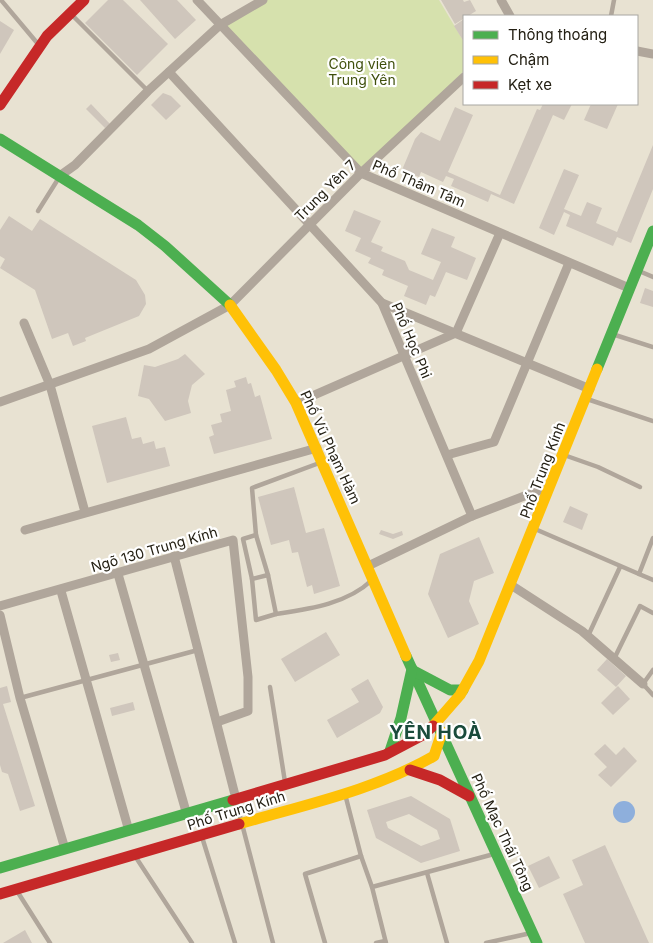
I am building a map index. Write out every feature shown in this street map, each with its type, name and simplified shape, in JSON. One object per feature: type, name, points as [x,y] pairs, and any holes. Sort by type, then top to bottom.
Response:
[{"type":"main road","points":[[0,105],[38,44],[68,12],[84,0]]},
{"type":"main road","name":"Phố Vũ Phạm Hàm","points":[[0,139],[138,225],[165,246],[230,305],[296,403],[439,729]]},
{"type":"main road","name":"Phố Trung Kính","points":[[0,894],[345,793],[410,770],[434,756],[439,729],[447,713],[463,690],[493,628],[535,529],[548,487],[629,288],[650,248],[653,232]]},
{"type":"main road","points":[[390,751],[401,718],[412,669],[450,690],[463,690]]},
{"type":"main road","name":"Phố Trung Kính","points":[[0,868],[187,815],[286,784],[390,751],[439,729]]},
{"type":"main road","name":"Phố Mạc Thái Tông","points":[[439,729],[535,938]]},
{"type":"main road","points":[[410,770],[440,780],[469,796]]},
{"type":"street","name":"Phố Thâm Tâm","points":[[197,0],[362,173],[629,288]]},
{"type":"street","points":[[60,175],[75,165],[148,91],[220,25],[263,0]]},
{"type":"street","points":[[501,0],[509,15]]},
{"type":"street","points":[[638,51],[653,54]]},
{"type":"street","name":"Phố Học Phi","points":[[169,72],[308,225],[382,303],[472,516]]},
{"type":"street","name":"Trung Yên 7","points":[[0,402],[149,350],[230,305],[308,225],[463,78]]},
{"type":"street","points":[[296,403],[456,333],[500,233]]},
{"type":"street","points":[[447,455],[494,442],[570,262]]},
{"type":"street","points":[[382,303],[527,363],[587,394]]},
{"type":"street","points":[[24,323],[50,385],[85,512]]},
{"type":"street","points":[[25,530],[317,448]]},
{"type":"street","points":[[368,566],[472,516],[548,487]]},
{"type":"street","name":"Ngõ 130 Trung Kính","points":[[0,606],[233,540],[248,677],[248,711],[217,722]]},
{"type":"street","points":[[174,556],[236,799]]},
{"type":"street","points":[[118,574],[187,815]]},
{"type":"street","points":[[511,585],[588,636],[643,684]]},
{"type":"street","points":[[61,590],[128,831]]},
{"type":"street","points":[[0,615],[20,698],[65,849]]},
{"type":"street","points":[[0,658],[10,656]]},
{"type":"lane","points":[[1,0],[38,44]]},
{"type":"lane","points":[[611,15],[614,0]]},
{"type":"lane","points":[[68,12],[148,91]]},
{"type":"lane","points":[[38,211],[60,175]]},
{"type":"lane","points":[[637,270],[653,277]]},
{"type":"lane","points":[[611,334],[653,347]]},
{"type":"lane","points":[[587,394],[653,421]]},
{"type":"lane","points":[[562,454],[598,467],[640,487]]},
{"type":"lane","points":[[276,614],[268,574],[256,535],[252,488],[323,461]]},
{"type":"lane","points":[[535,529],[653,580]]},
{"type":"lane","points":[[233,540],[256,535]]},
{"type":"lane","points":[[638,574],[653,538]]},
{"type":"lane","points":[[243,539],[252,579],[256,620],[276,614],[328,604],[362,589],[374,579]]},
{"type":"lane","points":[[588,636],[620,567]]},
{"type":"lane","points":[[252,579],[268,574]]},
{"type":"lane","points":[[614,659],[640,606],[653,613]]},
{"type":"lane","points":[[20,698],[198,650]]},
{"type":"lane","points":[[653,670],[643,684],[653,694]]},
{"type":"lane","points":[[270,687],[286,784]]},
{"type":"lane","points":[[345,793],[361,856],[372,887],[385,942],[376,943]]},
{"type":"lane","points":[[236,799],[273,943]]},
{"type":"lane","points":[[201,836],[236,943]]},
{"type":"lane","points":[[372,887],[497,853]]},
{"type":"lane","points":[[134,855],[192,943]]},
{"type":"lane","points":[[325,943],[305,874],[361,856]]},
{"type":"lane","points":[[428,873],[447,943]]},
{"type":"lane","points":[[16,890],[50,943]]},
{"type":"lane","points":[[486,943],[535,938]]},
{"type":"green space","name":"Công viên Trung Yên","points":[[264,0],[439,0],[463,40],[463,72],[361,173],[220,25]]},
{"type":"water","points":[[624,801],[632,804],[635,812],[632,820],[624,823],[616,820],[613,812],[616,804]]},
{"type":"building","points":[[108,0],[123,0],[168,44],[137,75],[85,23]]},
{"type":"building","points":[[140,0],[177,0],[196,20],[175,39]]},
{"type":"building","points":[[441,0],[463,0],[464,2],[470,0],[476,11],[470,15],[463,15],[463,19],[455,24]]},
{"type":"building","points":[[463,20],[463,40],[454,26]]},
{"type":"building","points":[[0,21],[14,30],[0,54]]},
{"type":"building","points":[[163,93],[171,96],[181,106],[166,120],[151,105]]},
{"type":"building","points":[[91,104],[110,124],[105,128],[86,109]]},
{"type":"building","points":[[542,105],[572,105],[564,120],[553,115],[514,204],[491,194],[488,202],[451,186],[454,179],[446,176],[443,182],[421,172],[419,177],[402,170],[415,139],[421,132],[440,141],[455,107],[473,115],[448,172],[500,195],[537,109],[540,110]]},
{"type":"building","points":[[591,105],[618,105],[607,129],[584,120]]},
{"type":"building","points":[[653,145],[653,189],[631,243],[617,237],[613,246],[566,226],[570,215],[564,212],[554,235],[539,228],[564,169],[579,175],[564,209],[581,216],[587,202],[602,208],[596,223],[617,232]]},
{"type":"building","points":[[354,210],[381,221],[371,242],[383,247],[381,251],[405,261],[409,270],[433,280],[441,262],[421,254],[432,228],[455,237],[451,247],[476,258],[467,280],[446,272],[435,297],[430,295],[426,305],[404,296],[408,286],[382,275],[384,270],[368,263],[371,258],[355,251],[361,238],[345,231]]},
{"type":"building","points":[[9,216],[32,231],[40,219],[136,280],[145,295],[146,304],[139,316],[85,338],[86,341],[73,346],[68,333],[52,339],[35,290],[0,268],[5,259],[0,256],[0,230]]},
{"type":"building","points":[[645,288],[653,291],[653,307],[640,303]]},
{"type":"building","points":[[185,354],[205,374],[192,385],[188,401],[191,413],[165,421],[149,399],[138,396],[144,365],[155,367],[178,359]]},
{"type":"building","points":[[246,377],[248,384],[251,383],[255,397],[260,395],[272,439],[214,454],[209,437],[214,435],[211,425],[222,422],[220,414],[231,411],[226,390],[236,387],[234,381]]},
{"type":"building","points":[[126,417],[132,439],[141,437],[143,444],[154,441],[156,449],[165,447],[170,466],[107,483],[92,426]]},
{"type":"building","points":[[294,487],[306,533],[324,528],[340,586],[314,594],[312,585],[307,587],[298,552],[292,553],[289,540],[271,545],[258,497]]},
{"type":"building","points":[[570,506],[588,514],[582,530],[563,522]]},
{"type":"building","points":[[381,530],[393,534],[402,531],[403,535],[393,539],[379,534]]},
{"type":"building","points":[[479,537],[494,573],[474,581],[469,601],[479,624],[448,638],[428,594],[440,554]]},
{"type":"building","points":[[326,632],[340,655],[295,682],[281,659]]},
{"type":"building","points":[[118,653],[120,660],[111,662],[109,655]]},
{"type":"building","points":[[607,659],[626,676],[616,687],[597,670]]},
{"type":"building","points":[[368,679],[383,707],[380,713],[337,738],[327,720],[359,702],[351,689]]},
{"type":"building","points":[[7,686],[11,702],[3,704],[35,806],[20,811],[8,774],[2,772],[0,765],[0,688]]},
{"type":"building","points":[[618,686],[630,699],[613,715],[601,703]]},
{"type":"building","points":[[133,702],[135,710],[112,716],[110,708]]},
{"type":"building","points":[[605,744],[616,755],[624,747],[637,761],[611,787],[598,775],[607,767],[594,754]]},
{"type":"building","points":[[411,796],[450,819],[460,851],[421,863],[376,838],[367,810]],"holes":[[[409,814],[437,830],[440,839],[421,846],[388,828],[386,822]]]},
{"type":"building","points":[[605,845],[649,943],[585,943],[563,894],[583,885],[572,860]]},
{"type":"building","points":[[549,856],[560,878],[539,888],[528,866]]},
{"type":"building","points":[[25,930],[32,943],[3,943]]},
{"type":"traffic: fast","points":[[0,139],[138,225],[165,246],[230,305]]},
{"type":"traffic: fast","points":[[597,369],[653,231]]},
{"type":"traffic: fast","points":[[406,656],[537,943]]},
{"type":"traffic: fast","points":[[390,751],[401,718],[412,669]]},
{"type":"traffic: fast","points":[[414,671],[450,690],[463,690]]},
{"type":"traffic: fast","points":[[0,868],[233,800]]},
{"type":"traffic: slow","points":[[230,305],[276,370],[296,403],[406,656]]},
{"type":"traffic: slow","points":[[433,726],[460,695],[479,661],[597,369]]},
{"type":"traffic: slow","points":[[239,824],[339,796],[411,768],[434,756],[442,732]]},
{"type":"traffic: jam","points":[[0,105],[47,36],[84,0]]},
{"type":"traffic: jam","points":[[233,800],[385,755],[421,736],[433,726]]},
{"type":"traffic: jam","points":[[410,770],[440,780],[469,796]]},
{"type":"traffic: jam","points":[[0,894],[239,824]]},
{"type":"district","name":"YÊN HOÀ","points":[[436,732]]}]
